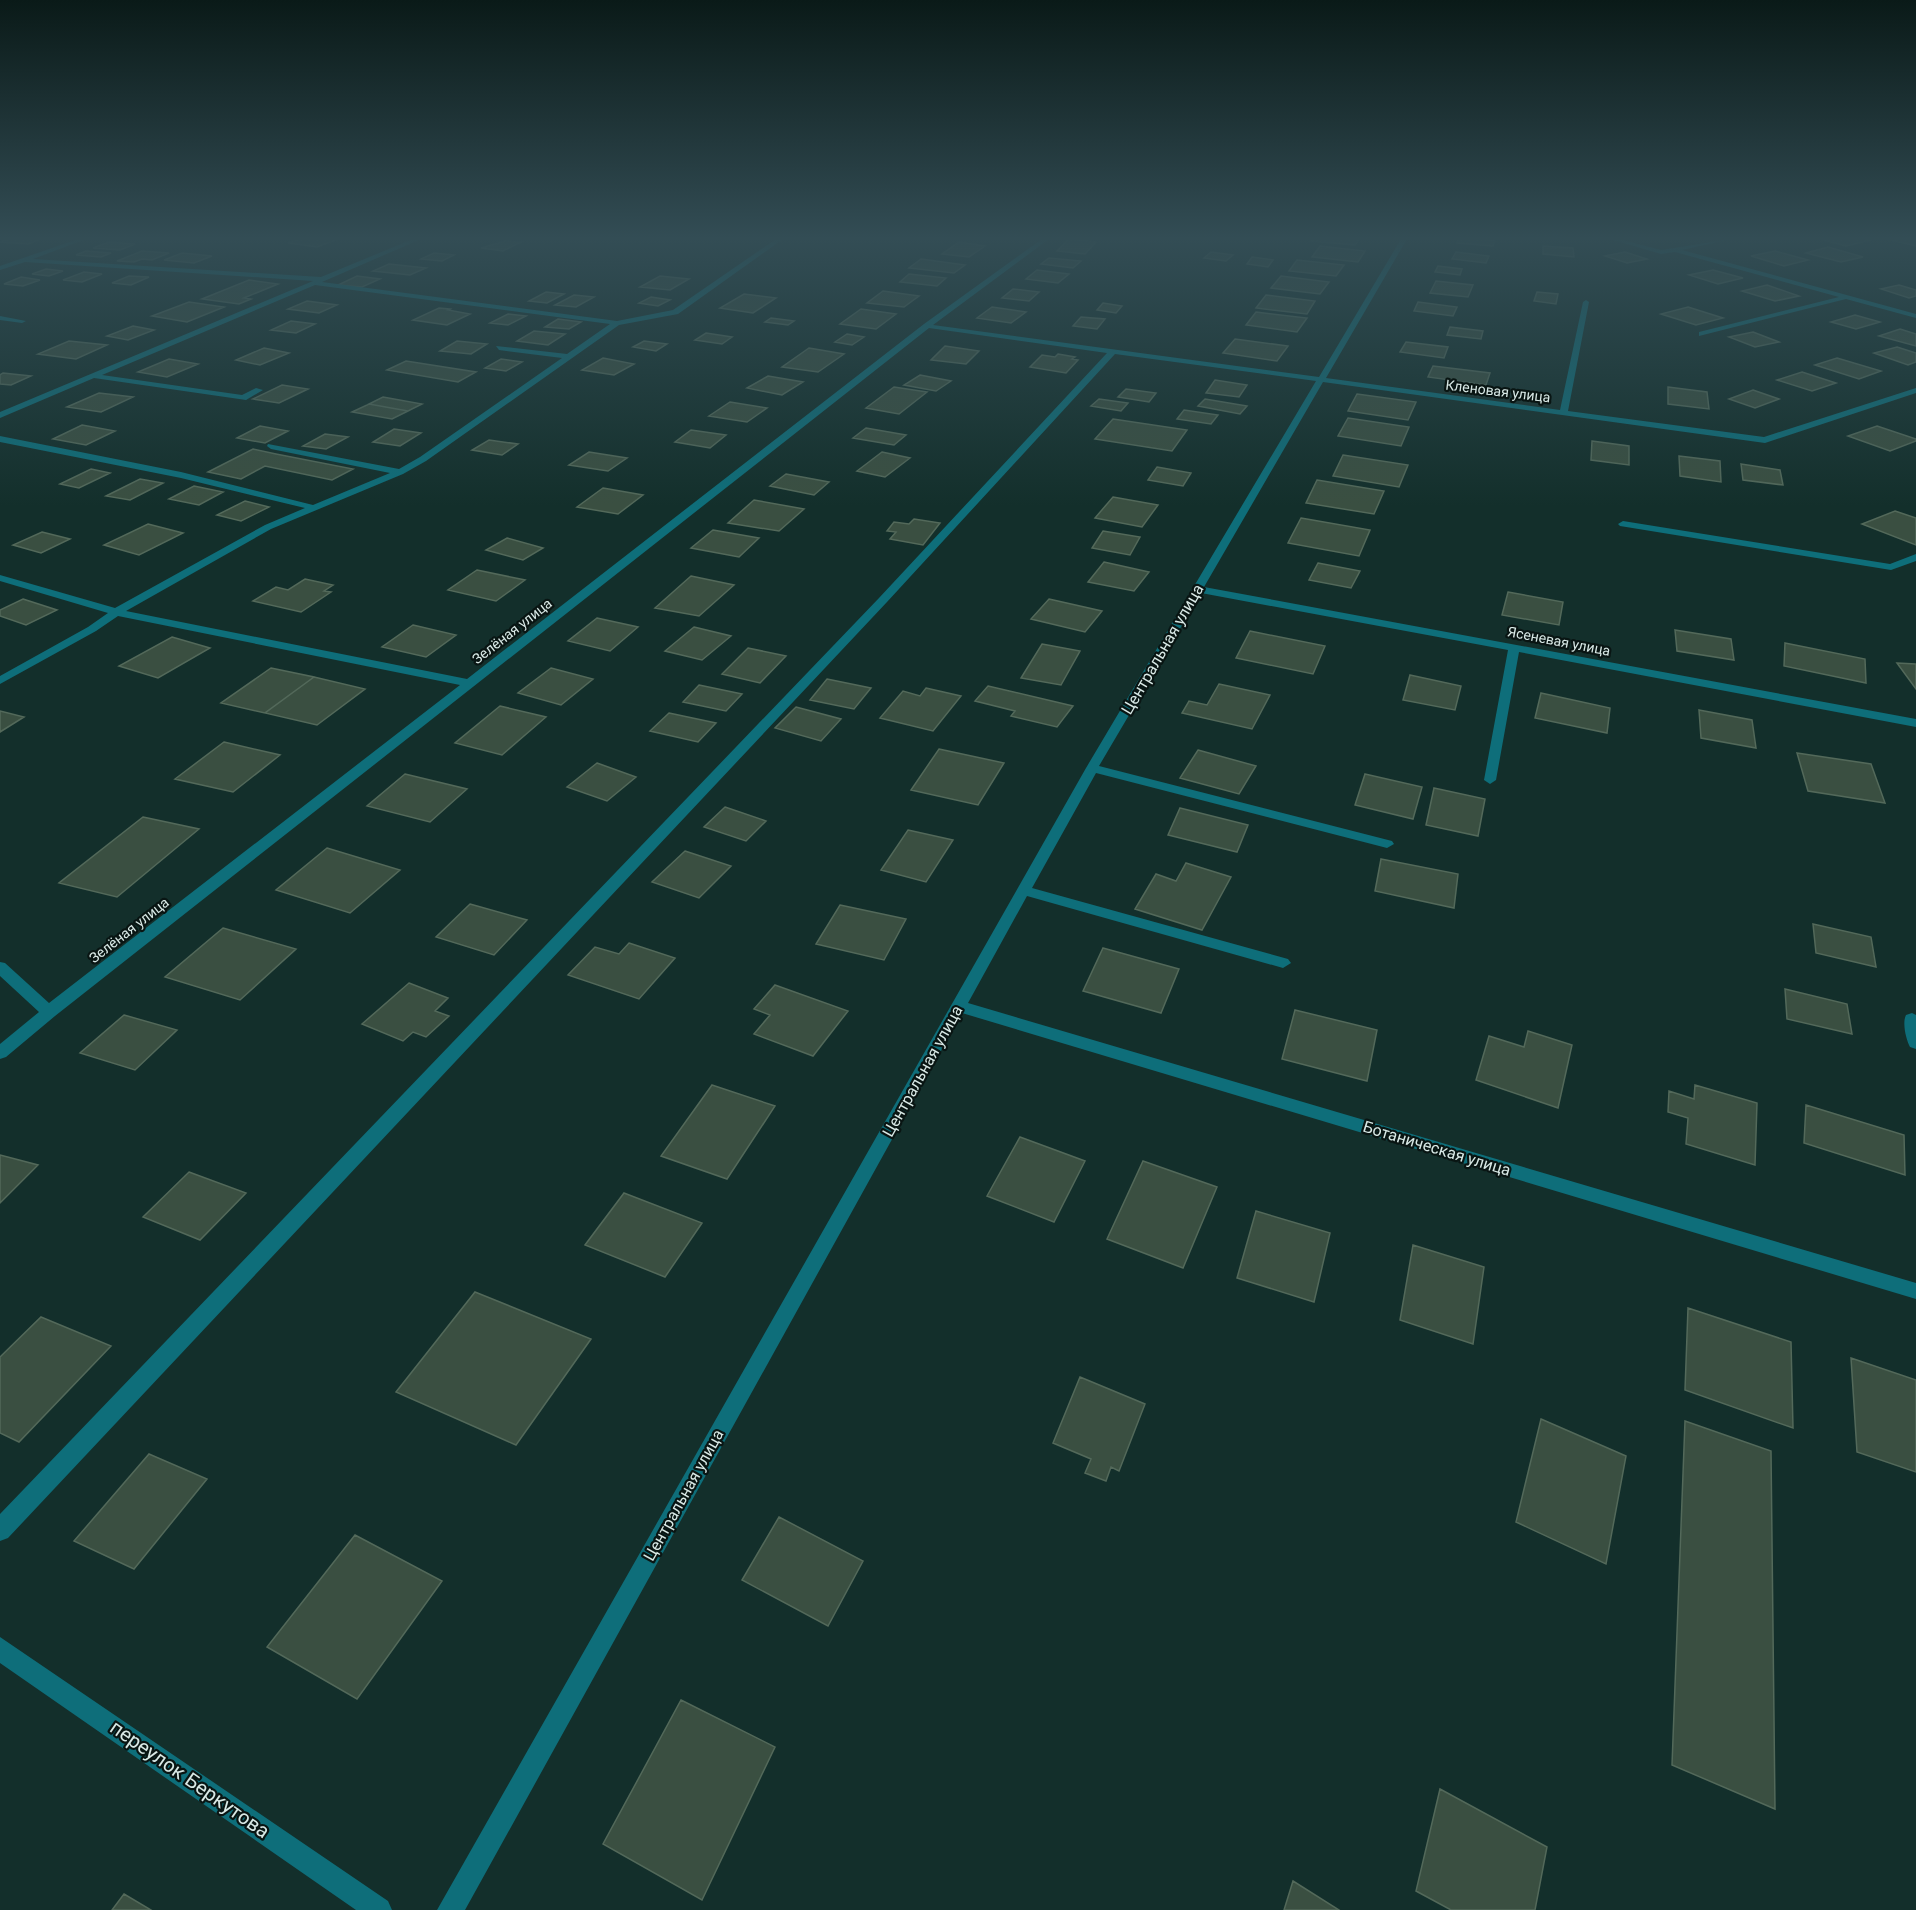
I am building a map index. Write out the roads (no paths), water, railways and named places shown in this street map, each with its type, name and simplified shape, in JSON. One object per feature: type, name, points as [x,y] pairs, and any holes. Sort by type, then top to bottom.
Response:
[{"type":"street","points":[[0,415],[208,328]]},
{"type":"street","points":[[0,681],[92,629],[116,612],[268,528],[400,472],[610,328]]},
{"type":"street","name":"Зелёная улица","points":[[0,1053],[49,1012],[926,328]]},
{"type":"street","name":"Кленовая улица","points":[[935,328],[1765,440],[1916,390]]},
{"type":"street","name":"Центральная улица","points":[[450,1910],[958,1006],[1025,891],[1092,768],[1351,328]]},
{"type":"street","points":[[1563,413],[1581,328]]},
{"type":"street","points":[[1702,333],[1721,328]]},
{"type":"street","points":[[499,348],[570,357]]},
{"type":"street","points":[[0,1530],[883,600],[1112,352]]},
{"type":"street","points":[[94,376],[243,398],[259,390]]},
{"type":"street","points":[[0,439],[181,475],[315,508]]},
{"type":"street","points":[[271,446],[400,472]]},
{"type":"street","points":[[1623,524],[1891,567],[1916,557]]},
{"type":"street","points":[[0,578],[116,612],[470,683]]},
{"type":"street","name":"Ясеневая улица","points":[[1197,589],[1916,723]]},
{"type":"street","points":[[1490,780],[1514,648]]},
{"type":"street","points":[[1092,768],[1387,844]]},
{"type":"street","points":[[1025,891],[1283,963]]},
{"type":"street","points":[[0,967],[49,1012]]},
{"type":"street","name":"Ботаническая улица","points":[[958,1006],[1916,1291]]},
{"type":"street","points":[[1912,1019],[1916,1043]]},
{"type":"street","name":"переулок Беркутова","points":[[0,1649],[379,1910]]}]
